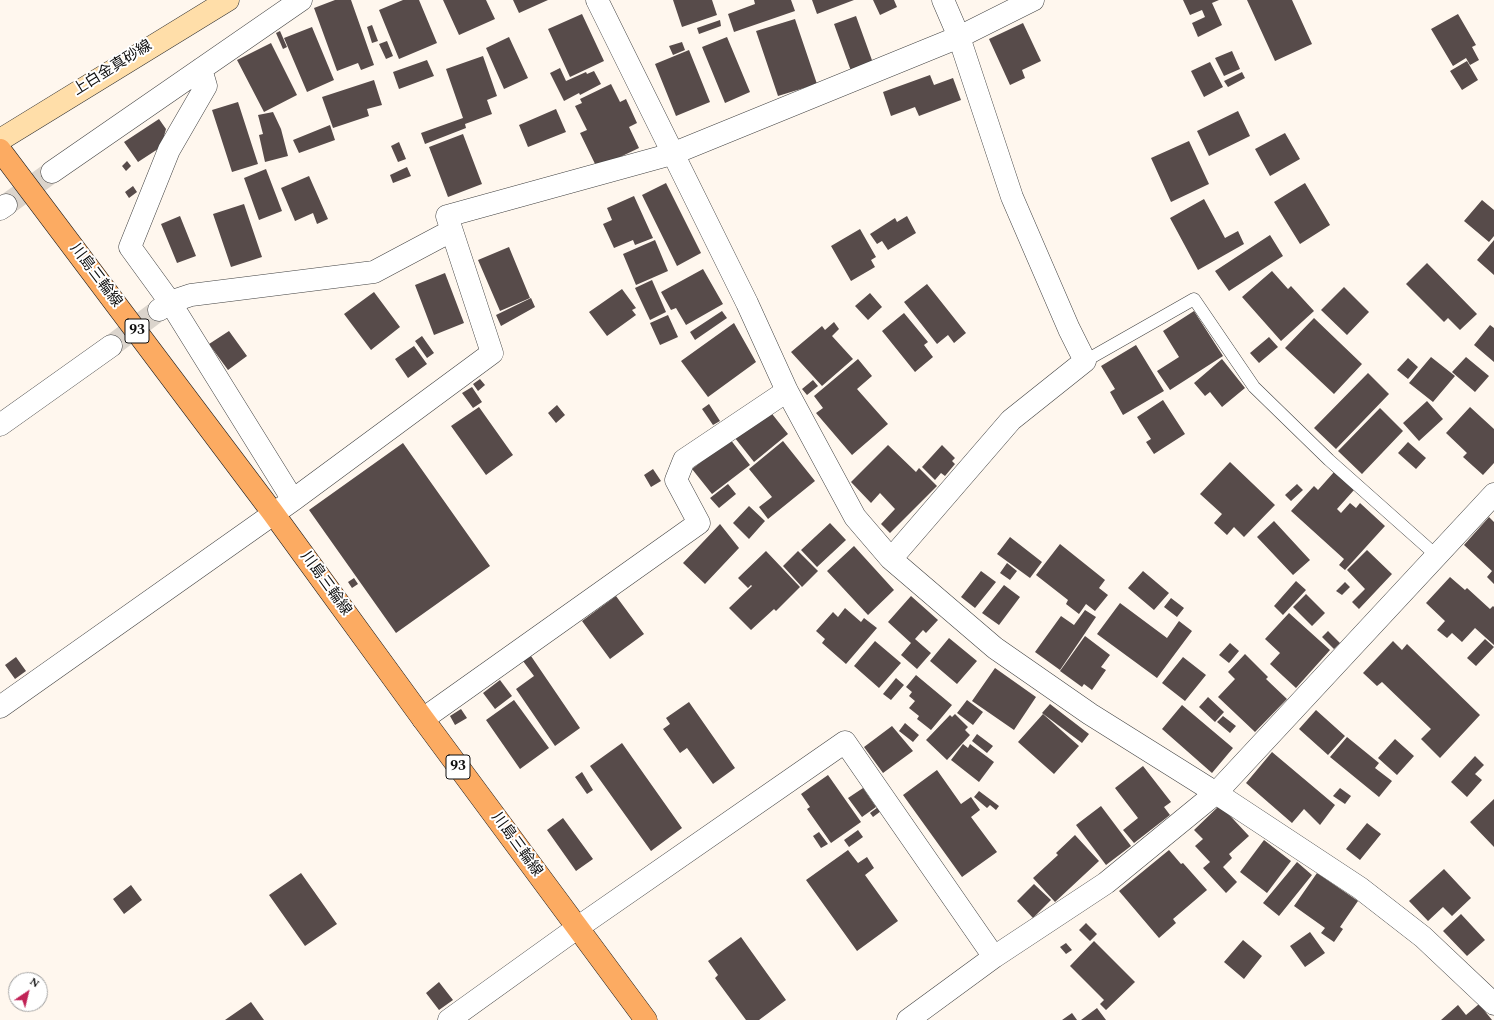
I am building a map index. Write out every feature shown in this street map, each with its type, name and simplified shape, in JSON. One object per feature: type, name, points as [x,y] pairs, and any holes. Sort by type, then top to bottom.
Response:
[{"type":"main road","name":"上白金真砂線","points":[[0,140],[228,0]]},
{"type":"main road","name":"川島三輪線","points":[[0,150],[273,513],[423,719],[646,1020]]},
{"type":"street","points":[[52,172],[300,0]]},
{"type":"street","points":[[597,0],[747,303],[787,391],[855,517],[891,559],[995,648],[1090,714],[1216,793],[1360,888],[1423,937],[1494,1004]]},
{"type":"street","points":[[891,559],[1011,420],[1086,360],[1068,329],[1012,197],[959,37],[943,0]]},
{"type":"street","points":[[0,707],[293,500],[492,353],[447,216],[672,154],[959,37],[1033,0]]},
{"type":"street","points":[[201,69],[206,86],[169,150],[130,247],[164,306],[293,500]]},
{"type":"street","points":[[164,306],[191,295],[374,272],[451,231]]},
{"type":"street","points":[[0,425],[111,346]]},
{"type":"street","points":[[423,719],[699,523],[676,480],[684,460],[787,391]]},
{"type":"street","points":[[908,1020],[994,957],[1106,883],[1216,793],[1494,494]]},
{"type":"street","points":[[449,1020],[577,928],[845,742],[994,957]]},
{"type":"lane","points":[[1086,360],[1194,298],[1254,387],[1329,460],[1437,556]]},
{"type":"building","points":[[335,0],[351,0],[374,65],[361,70],[358,63],[337,71],[314,8]]},
{"type":"building","points":[[403,0],[419,0],[437,43],[399,59],[379,10]]},
{"type":"building","points":[[443,0],[486,0],[495,19],[459,35]]},
{"type":"building","points":[[513,0],[548,0],[519,13]]},
{"type":"building","points":[[673,0],[712,0],[717,15],[682,27]]},
{"type":"building","points":[[754,0],[791,0],[795,11],[734,32],[728,14],[755,4]]},
{"type":"building","points":[[812,0],[854,0],[817,14]]},
{"type":"building","points":[[873,0],[894,0],[897,7],[880,15]]},
{"type":"building","points":[[1183,0],[1219,0],[1212,3],[1222,25],[1198,37],[1192,23],[1205,17],[1202,10],[1190,15]]},
{"type":"building","points":[[1247,0],[1292,0],[1312,44],[1275,61]]},
{"type":"building","points":[[582,14],[604,61],[570,77],[548,29]]},
{"type":"building","points":[[1458,14],[1476,45],[1472,47],[1479,60],[1470,65],[1466,58],[1453,66],[1431,29]]},
{"type":"building","points":[[856,16],[873,63],[851,71],[834,24]]},
{"type":"building","points":[[795,19],[817,84],[778,96],[756,31]]},
{"type":"building","points":[[720,20],[721,26],[699,34],[697,28]]},
{"type":"building","points":[[1023,23],[1041,61],[1022,70],[1025,78],[1010,85],[989,39]]},
{"type":"building","points":[[372,25],[378,41],[372,43],[367,27]]},
{"type":"building","points":[[312,27],[334,80],[307,92],[284,38]]},
{"type":"building","points":[[280,31],[287,47],[283,49],[276,33]]},
{"type":"building","points":[[509,37],[528,78],[504,89],[486,48]]},
{"type":"building","points":[[727,37],[750,92],[725,103],[702,47]]},
{"type":"building","points":[[387,41],[393,56],[386,59],[379,44]]},
{"type":"building","points":[[682,42],[685,50],[673,55],[669,46]]},
{"type":"building","points":[[271,43],[297,95],[264,112],[237,60]]},
{"type":"building","points":[[689,50],[710,102],[676,116],[655,64]]},
{"type":"building","points":[[1232,51],[1240,69],[1224,76],[1215,58]]},
{"type":"building","points":[[483,56],[497,96],[487,100],[492,114],[465,124],[466,128],[425,144],[421,133],[463,118],[446,69]]},
{"type":"building","points":[[427,60],[434,76],[399,89],[393,72]]},
{"type":"building","points":[[1467,61],[1478,80],[1462,90],[1450,71]]},
{"type":"building","points":[[1210,62],[1223,87],[1204,97],[1191,71]]},
{"type":"building","points":[[560,68],[566,81],[586,72],[587,74],[594,71],[601,84],[580,95],[579,93],[564,101],[550,73]]},
{"type":"building","points":[[1242,72],[1245,78],[1228,87],[1224,81]]},
{"type":"building","points":[[930,75],[934,85],[953,78],[961,100],[919,116],[915,107],[891,116],[883,92]]},
{"type":"building","points":[[374,80],[382,105],[367,109],[369,116],[333,128],[322,97]]},
{"type":"building","points":[[611,84],[620,102],[626,99],[637,123],[629,127],[639,148],[597,168],[580,133],[587,130],[575,106],[582,103],[580,99]]},
{"type":"building","points":[[238,102],[258,164],[232,172],[212,110]]},
{"type":"building","points":[[556,109],[566,132],[528,147],[519,125]]},
{"type":"building","points":[[1238,111],[1250,136],[1209,156],[1197,131]]},
{"type":"building","points":[[273,112],[281,129],[288,156],[265,162],[259,135],[263,134],[258,115]]},
{"type":"building","points":[[159,119],[166,129],[161,147],[138,162],[124,142]]},
{"type":"building","points":[[330,125],[335,140],[299,153],[293,140]]},
{"type":"building","points":[[1285,133],[1300,159],[1270,176],[1255,149]]},
{"type":"building","points":[[463,134],[482,184],[448,197],[429,147]]},
{"type":"building","points":[[1189,141],[1209,184],[1171,202],[1151,158]]},
{"type":"building","points":[[399,142],[406,159],[398,162],[391,146]]},
{"type":"building","points":[[127,161],[131,166],[126,171],[122,166]]},
{"type":"building","points":[[407,167],[411,176],[393,183],[390,175]]},
{"type":"building","points":[[266,169],[282,211],[259,220],[244,178]]},
{"type":"building","points":[[309,176],[328,219],[317,224],[313,213],[295,221],[281,188]]},
{"type":"building","points":[[666,183],[701,253],[677,266],[642,195]]},
{"type":"building","points":[[1305,183],[1330,225],[1300,244],[1274,202]]},
{"type":"building","points":[[133,186],[137,192],[129,198],[125,192]]},
{"type":"building","points":[[634,196],[653,238],[635,245],[633,240],[614,248],[603,224],[612,220],[607,208]]},
{"type":"building","points":[[1204,199],[1225,238],[1238,231],[1244,244],[1198,270],[1170,218]]},
{"type":"building","points":[[1482,200],[1494,210],[1494,236],[1489,242],[1464,221]]},
{"type":"building","points":[[244,204],[262,257],[231,267],[213,214]]},
{"type":"building","points":[[180,216],[196,256],[177,263],[161,224]]},
{"type":"building","points":[[907,216],[916,233],[888,250],[882,241],[877,244],[870,234],[895,218],[897,222]]},
{"type":"building","points":[[860,229],[876,257],[871,260],[875,267],[851,281],[831,246]]},
{"type":"building","points":[[1270,235],[1283,256],[1229,291],[1215,271]]},
{"type":"building","points":[[655,240],[668,271],[636,285],[623,254]]},
{"type":"building","points":[[1494,240],[1494,275],[1477,260]]},
{"type":"building","points":[[509,247],[530,298],[500,311],[478,260]]},
{"type":"building","points":[[1427,263],[1477,314],[1460,330],[1448,318],[1444,322],[1406,284]]},
{"type":"building","points":[[703,269],[723,304],[686,325],[676,308],[671,310],[661,292]]},
{"type":"building","points":[[1272,271],[1288,289],[1291,286],[1314,311],[1281,341],[1242,297]]},
{"type":"building","points":[[445,273],[464,323],[434,335],[415,285]]},
{"type":"building","points":[[652,280],[666,312],[650,320],[635,288]]},
{"type":"building","points":[[927,284],[966,333],[954,343],[948,335],[937,344],[904,302]]},
{"type":"building","points":[[1344,287],[1369,312],[1347,335],[1321,310]]},
{"type":"building","points":[[622,289],[636,308],[632,310],[636,315],[607,336],[589,312]]},
{"type":"building","points":[[374,292],[400,327],[371,350],[344,314]]},
{"type":"building","points":[[870,293],[882,307],[868,320],[855,306]]},
{"type":"building","points":[[531,298],[535,307],[501,326],[496,315]]},
{"type":"building","points":[[722,311],[727,318],[695,340],[690,332]]},
{"type":"building","points":[[1194,311],[1223,356],[1170,390],[1157,371],[1179,357],[1163,331]]},
{"type":"building","points":[[904,313],[928,342],[924,345],[933,357],[915,372],[882,331]]},
{"type":"building","points":[[668,315],[678,337],[660,345],[650,323]]},
{"type":"building","points":[[1314,318],[1362,364],[1334,394],[1285,348]]},
{"type":"building","points":[[834,322],[839,329],[832,336],[853,359],[822,386],[791,352],[822,326],[825,330]]},
{"type":"building","points":[[734,323],[756,362],[708,397],[681,361]]},
{"type":"building","points":[[1490,325],[1494,328],[1494,362],[1474,345]]},
{"type":"building","points":[[229,331],[247,356],[228,370],[209,344]]},
{"type":"building","points":[[422,336],[434,353],[427,358],[415,341]]},
{"type":"building","points":[[1269,337],[1278,347],[1259,363],[1250,353]]},
{"type":"building","points":[[1136,345],[1164,391],[1123,415],[1110,392],[1115,389],[1101,366]]},
{"type":"building","points":[[414,346],[427,364],[408,378],[395,359]]},
{"type":"building","points":[[1431,357],[1455,376],[1433,402],[1409,383]]},
{"type":"building","points":[[1466,357],[1489,376],[1475,392],[1452,372]]},
{"type":"building","points":[[1408,358],[1418,367],[1408,379],[1397,370]]},
{"type":"building","points":[[858,359],[872,376],[857,389],[888,424],[852,455],[816,413],[823,408],[814,396]]},
{"type":"building","points":[[1222,359],[1245,388],[1222,407],[1210,392],[1205,396],[1194,383]]},
{"type":"building","points":[[1368,373],[1389,394],[1336,449],[1314,428]]},
{"type":"building","points":[[480,379],[485,385],[478,391],[473,384]]},
{"type":"building","points":[[813,380],[818,386],[807,395],[802,389]]},
{"type":"building","points":[[472,387],[482,402],[473,408],[462,393]]},
{"type":"building","points":[[1163,400],[1185,434],[1154,454],[1146,442],[1151,439],[1137,417]]},
{"type":"building","points":[[1427,401],[1443,419],[1419,441],[1403,423]]},
{"type":"building","points":[[709,404],[720,421],[713,425],[702,409]]},
{"type":"building","points":[[557,405],[565,415],[556,423],[548,413]]},
{"type":"building","points":[[479,407],[513,455],[486,475],[451,426]]},
{"type":"building","points":[[1470,407],[1494,429],[1494,463],[1483,475],[1463,457],[1467,453],[1446,433]]},
{"type":"building","points":[[1380,408],[1403,431],[1362,474],[1338,451]]},
{"type":"building","points":[[769,410],[788,434],[754,462],[735,438]]},
{"type":"building","points":[[730,439],[750,465],[712,494],[692,469]]},
{"type":"building","points":[[783,441],[815,481],[768,519],[759,507],[772,497],[749,469]]},
{"type":"building","points":[[1408,442],[1426,458],[1416,469],[1398,453]]},
{"type":"building","points":[[403,443],[490,566],[396,633],[309,510]]},
{"type":"building","points":[[888,445],[916,472],[919,468],[937,486],[890,533],[881,524],[895,509],[880,493],[871,503],[851,482]]},
{"type":"building","points":[[942,445],[955,458],[952,461],[955,464],[945,476],[941,473],[935,480],[922,467]]},
{"type":"building","points":[[1230,462],[1275,505],[1244,537],[1234,527],[1227,535],[1214,523],[1222,514],[1200,494]]},
{"type":"building","points":[[653,469],[661,481],[651,487],[644,475]]},
{"type":"building","points":[[1334,472],[1354,490],[1337,509],[1341,513],[1350,503],[1356,508],[1360,503],[1385,526],[1345,570],[1339,565],[1344,559],[1291,511],[1314,486],[1318,490]]},
{"type":"building","points":[[728,484],[736,494],[719,508],[710,498]]},
{"type":"building","points":[[1297,484],[1303,490],[1291,501],[1285,495]]},
{"type":"building","points":[[749,506],[765,521],[749,539],[733,523]]},
{"type":"building","points":[[1489,517],[1494,522],[1494,584],[1487,577],[1492,571],[1464,545]]},
{"type":"building","points":[[1274,521],[1310,560],[1293,575],[1257,537]]},
{"type":"building","points":[[830,523],[846,540],[817,567],[801,550]]},
{"type":"building","points":[[720,524],[739,548],[705,584],[683,563]]},
{"type":"building","points":[[1010,537],[1042,562],[1030,578],[997,554]]},
{"type":"building","points":[[1060,544],[1105,580],[1099,588],[1108,595],[1095,611],[1086,604],[1079,614],[1066,604],[1068,600],[1036,575]]},
{"type":"building","points":[[854,546],[894,590],[868,615],[827,571]]},
{"type":"building","points":[[1367,550],[1392,574],[1359,609],[1352,602],[1365,589],[1347,570]]},
{"type":"building","points":[[766,551],[800,587],[776,611],[774,609],[751,630],[729,608],[752,586],[751,585],[748,588],[738,578]]},
{"type":"building","points":[[798,551],[818,571],[802,587],[783,566]]},
{"type":"building","points":[[1007,563],[1017,571],[1010,580],[1000,573]]},
{"type":"building","points":[[981,571],[996,582],[975,608],[961,597]]},
{"type":"building","points":[[1143,571],[1169,593],[1154,610],[1128,588]]},
{"type":"building","points":[[1450,577],[1465,590],[1467,588],[1490,609],[1493,606],[1494,607],[1494,645],[1475,628],[1462,642],[1452,633],[1447,638],[1437,630],[1445,621],[1426,603]]},
{"type":"building","points":[[354,578],[358,584],[352,588],[348,582]]},
{"type":"building","points":[[1296,581],[1306,590],[1283,615],[1274,606]]},
{"type":"building","points":[[1345,582],[1350,587],[1342,595],[1336,591]]},
{"type":"building","points":[[1004,585],[1020,597],[999,625],[982,613]]},
{"type":"building","points":[[1306,594],[1325,613],[1312,626],[1293,607]]},
{"type":"building","points":[[616,596],[644,634],[610,659],[582,621]]},
{"type":"building","points":[[911,596],[938,620],[926,633],[923,630],[915,639],[931,653],[917,669],[901,655],[911,643],[888,622]]},
{"type":"building","points":[[1171,598],[1184,608],[1177,617],[1164,607]]},
{"type":"building","points":[[1120,603],[1167,638],[1179,621],[1192,631],[1157,678],[1097,634]]},
{"type":"building","points":[[845,608],[861,622],[864,618],[877,628],[846,664],[822,643],[825,639],[816,631],[833,612],[838,617]]},
{"type":"building","points":[[1085,610],[1096,617],[1060,670],[1035,652],[1061,616],[1074,625]]},
{"type":"building","points":[[1289,613],[1330,650],[1296,688],[1270,664],[1280,653],[1265,639]]},
{"type":"building","points":[[1328,631],[1340,643],[1334,649],[1322,637]]},
{"type":"building","points":[[1085,636],[1110,655],[1101,667],[1106,670],[1092,690],[1084,684],[1082,687],[1060,671]]},
{"type":"building","points":[[949,638],[977,661],[957,684],[930,661]]},
{"type":"building","points":[[1485,639],[1494,647],[1476,666],[1467,658]]},
{"type":"building","points":[[875,641],[901,663],[879,688],[854,666]]},
{"type":"building","points":[[1393,641],[1402,650],[1407,644],[1480,715],[1440,758],[1421,739],[1431,729],[1382,682],[1377,686],[1363,673]]},
{"type":"building","points":[[1230,643],[1239,651],[1229,663],[1219,655]]},
{"type":"building","points":[[1245,654],[1268,677],[1266,679],[1287,699],[1255,732],[1218,697],[1235,679],[1228,672]]},
{"type":"building","points":[[531,656],[580,728],[555,746],[516,689],[534,676],[523,661]]},
{"type":"building","points":[[16,657],[26,671],[15,679],[5,665]]},
{"type":"building","points":[[1183,657],[1206,675],[1185,701],[1162,683]]},
{"type":"building","points":[[995,668],[1036,697],[1014,730],[972,701]]},
{"type":"building","points":[[916,675],[952,705],[931,730],[917,719],[919,716],[909,708],[915,701],[909,696],[912,692],[906,687]]},
{"type":"building","points":[[896,678],[904,685],[891,700],[883,694]]},
{"type":"building","points":[[500,680],[512,696],[495,709],[483,693]]},
{"type":"building","points":[[1208,697],[1224,712],[1215,722],[1199,707]]},
{"type":"building","points":[[514,700],[549,748],[520,769],[486,720]]},
{"type":"building","points":[[967,700],[983,712],[973,725],[957,713]]},
{"type":"building","points":[[689,702],[735,768],[713,784],[687,748],[680,753],[663,729],[670,724],[666,718]]},
{"type":"building","points":[[1050,704],[1089,734],[1082,743],[1042,713]]},
{"type":"building","points":[[1182,705],[1233,748],[1212,773],[1162,729]]},
{"type":"building","points":[[461,709],[467,718],[455,725],[450,716]]},
{"type":"building","points":[[1316,710],[1345,736],[1328,755],[1299,729]]},
{"type":"building","points":[[955,714],[968,727],[965,730],[970,735],[947,760],[926,740],[950,715],[952,717]]},
{"type":"building","points":[[1043,714],[1079,746],[1054,774],[1018,742]]},
{"type":"building","points":[[1223,716],[1236,726],[1230,733],[1217,722]]},
{"type":"building","points":[[905,723],[919,735],[913,742],[899,731]]},
{"type":"building","points":[[892,726],[913,751],[883,773],[864,747]]},
{"type":"building","points":[[977,734],[993,746],[987,753],[972,741]]},
{"type":"building","points":[[1347,737],[1379,763],[1375,768],[1392,781],[1379,797],[1330,757]]},
{"type":"building","points":[[1395,739],[1414,756],[1397,775],[1378,758]]},
{"type":"building","points":[[622,743],[682,828],[651,851],[590,766]]},
{"type":"building","points":[[963,744],[968,748],[970,744],[994,762],[979,782],[951,760]]},
{"type":"building","points":[[1272,752],[1335,805],[1320,825],[1304,809],[1292,823],[1246,783]]},
{"type":"building","points":[[1475,756],[1484,765],[1475,774],[1482,780],[1467,797],[1451,782]]},
{"type":"building","points":[[1143,766],[1171,802],[1164,807],[1170,815],[1134,843],[1123,830],[1138,818],[1115,788]]},
{"type":"building","points":[[937,770],[961,804],[971,797],[980,810],[971,817],[997,852],[962,877],[903,795]]},
{"type":"building","points":[[582,772],[593,790],[587,794],[575,777]]},
{"type":"building","points":[[828,775],[861,822],[831,843],[807,809],[810,807],[801,794]]},
{"type":"building","points":[[863,788],[876,807],[862,817],[848,798]]},
{"type":"building","points":[[1340,788],[1351,796],[1345,804],[1333,796]]},
{"type":"building","points":[[979,791],[999,806],[996,810],[990,805],[987,808],[974,797]]},
{"type":"building","points":[[1494,799],[1494,847],[1470,822]]},
{"type":"building","points":[[1220,805],[1249,836],[1229,854],[1232,858],[1223,867],[1237,882],[1226,893],[1203,868],[1210,862],[1195,846],[1203,839],[1194,830]]},
{"type":"building","points":[[1101,806],[1131,846],[1106,865],[1076,825]]},
{"type":"building","points":[[878,807],[881,811],[873,817],[870,813]]},
{"type":"building","points":[[563,818],[593,859],[576,871],[547,830]]},
{"type":"building","points":[[1367,823],[1381,834],[1360,860],[1346,849]]},
{"type":"building","points":[[858,830],[863,837],[849,847],[844,840]]},
{"type":"building","points":[[819,832],[828,844],[821,848],[813,836]]},
{"type":"building","points":[[1075,835],[1099,861],[1055,902],[1033,878],[1058,855],[1056,853]]},
{"type":"building","points":[[1264,840],[1291,861],[1267,893],[1240,872]]},
{"type":"building","points":[[848,850],[858,863],[867,857],[874,868],[865,875],[898,921],[857,951],[806,880]]},
{"type":"building","points":[[1169,850],[1207,890],[1173,919],[1176,923],[1159,938],[1119,891]]},
{"type":"building","points":[[1297,862],[1312,875],[1279,916],[1263,903]]},
{"type":"building","points":[[1444,869],[1471,898],[1452,916],[1443,907],[1428,921],[1409,901]]},
{"type":"building","points":[[301,873],[337,924],[305,946],[269,895]]},
{"type":"building","points":[[1317,873],[1358,901],[1340,927],[1343,929],[1334,942],[1321,933],[1325,928],[1294,906]]},
{"type":"building","points":[[1034,884],[1051,900],[1033,918],[1017,901]]},
{"type":"building","points":[[131,885],[142,900],[124,914],[113,899]]},
{"type":"building","points":[[1461,914],[1485,940],[1467,956],[1443,931]]},
{"type":"building","points":[[1086,923],[1097,934],[1090,941],[1079,930]]},
{"type":"building","points":[[1310,932],[1325,953],[1305,967],[1290,946]]},
{"type":"building","points":[[741,937],[786,1000],[759,1020],[746,1020],[715,978],[718,975],[708,961]]},
{"type":"building","points":[[1243,940],[1262,956],[1244,979],[1224,962]]},
{"type":"building","points":[[1094,941],[1135,982],[1106,1010],[1100,1004],[1104,1000],[1070,966]]},
{"type":"building","points":[[1066,943],[1072,950],[1066,954],[1060,947]]},
{"type":"building","points":[[439,982],[453,1000],[439,1010],[426,993]]},
{"type":"building","points":[[251,1002],[264,1020],[225,1020]]},
{"type":"building","points":[[1479,1004],[1492,1020],[1441,1020],[1458,1005],[1466,1015]]},
{"type":"building","points":[[1097,1008],[1106,1020],[1081,1020]]},
{"type":"building","points":[[1072,1013],[1077,1020],[1062,1020]]},
{"type":"tunnel","points":[[6,205],[52,172]]},
{"type":"tunnel","points":[[111,346],[159,310]]}]
